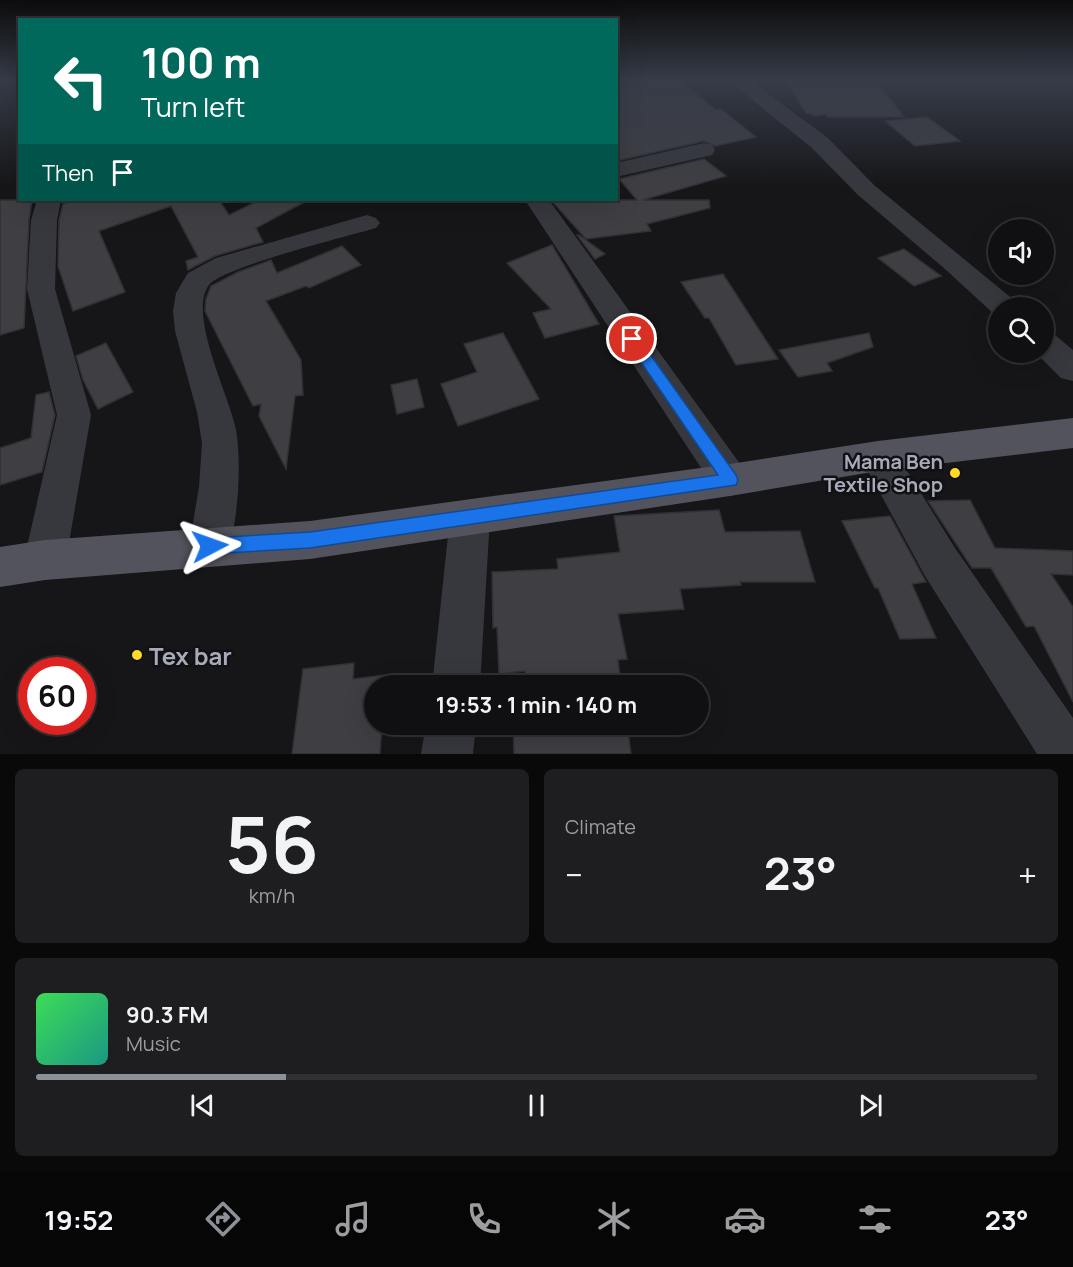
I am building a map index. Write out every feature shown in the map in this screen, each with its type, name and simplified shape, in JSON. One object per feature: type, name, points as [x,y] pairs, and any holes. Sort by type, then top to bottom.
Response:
[{"type":"main road","points":[[0,567],[45,560],[310,540],[730,480],[878,456],[1073,433]]},
{"type":"street","points":[[785,116],[820,143],[866,190],[993,297]]},
{"type":"street","points":[[618,170],[704,150]]},
{"type":"street","points":[[45,560],[74,415],[41,289],[44,220],[49,201]]},
{"type":"street","points":[[538,201],[730,480]]},
{"type":"street","points":[[210,546],[220,472],[218,428],[201,371],[188,312],[190,292],[199,277],[232,262],[367,223]]},
{"type":"street","points":[[1054,352],[1073,369]]},
{"type":"street","points":[[878,456],[940,562],[1067,754]]},
{"type":"street","points":[[457,675],[470,517]]},
{"type":"street","points":[[447,754],[450,735]]},
{"type":"building","points":[[618,116],[730,116],[756,137],[715,146],[704,141],[618,161]]},
{"type":"building","points":[[827,116],[904,117],[828,117]]},
{"type":"building","points":[[927,117],[960,141],[915,146],[885,121]]},
{"type":"building","points":[[704,159],[726,176],[643,200],[709,200],[710,208],[647,224],[651,231],[586,239],[552,201],[637,200],[619,179]]},
{"type":"building","points":[[0,200],[32,201],[24,328],[0,335]]},
{"type":"building","points":[[75,201],[220,201],[229,215],[258,201],[306,201],[256,228],[263,242],[215,256],[188,270],[186,261],[198,257],[171,206],[99,231],[125,292],[73,311],[58,266],[59,220],[63,204]]},
{"type":"building","points":[[577,235],[579,235],[605,254],[595,259]]},
{"type":"building","points":[[552,245],[599,324],[545,338],[533,313],[551,309],[507,263]]},
{"type":"building","points":[[342,246],[361,265],[309,288],[306,286],[266,301],[301,360],[303,395],[295,396],[286,469],[259,416],[261,404],[253,406],[205,311],[206,299],[211,286],[238,272],[271,260],[277,273]]},
{"type":"building","points":[[904,249],[941,276],[914,286],[878,258]]},
{"type":"building","points":[[723,274],[778,359],[736,365],[709,318],[705,318],[681,282]]},
{"type":"building","points":[[503,333],[539,399],[458,426],[441,384],[477,372],[464,344]]},
{"type":"building","points":[[869,333],[873,347],[827,363],[832,371],[798,377],[779,350]]},
{"type":"building","points":[[106,343],[133,392],[98,409],[83,380],[76,356]]},
{"type":"building","points":[[417,379],[424,407],[397,414],[391,385]]},
{"type":"building","points":[[49,392],[55,415],[42,472],[0,485],[0,448],[31,438],[36,395]]},
{"type":"building","points":[[970,500],[995,548],[1073,551],[1073,575],[1051,574],[1073,607],[1073,702],[1034,626],[1026,627],[991,568],[972,568],[928,501]]},
{"type":"building","points":[[719,510],[725,532],[800,531],[815,582],[740,582],[741,585],[680,589],[684,609],[618,614],[627,659],[618,660],[620,675],[525,675],[525,671],[499,674],[497,627],[493,628],[492,572],[558,569],[557,559],[620,552],[614,516]]},
{"type":"building","points":[[890,516],[926,582],[912,584],[936,638],[900,639],[878,588],[875,588],[842,521]]},
{"type":"building","points":[[354,663],[353,679],[364,678],[364,735],[381,735],[380,754],[292,754],[303,669]]},
{"type":"building","points":[[513,735],[628,735],[631,754],[514,754]]},
{"type":"place","name":"Mama Ben Textile Shop","points":[[955,473]]},
{"type":"place","name":"Tex bar","points":[[137,655]]},
{"type":"route","points":[[210,546],[310,540],[730,480],[632,339]]}]
